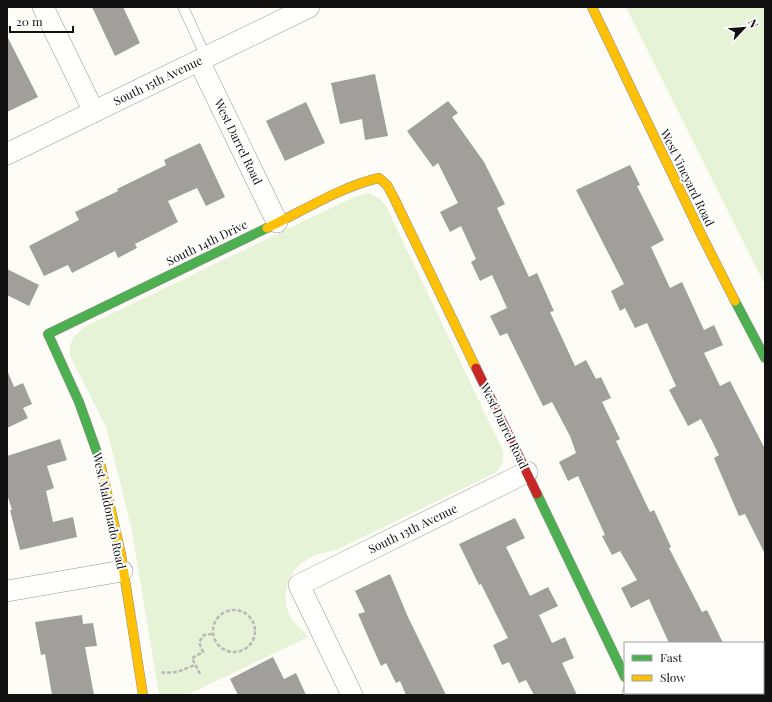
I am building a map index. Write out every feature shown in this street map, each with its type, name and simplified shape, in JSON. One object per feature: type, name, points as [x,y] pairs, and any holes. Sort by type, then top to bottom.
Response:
[{"type":"street","points":[[43,7],[94,112]]},
{"type":"street","name":"South 15th Avenue","points":[[7,154],[309,7]]},
{"type":"street","name":"West Vineyard Road","points":[[592,7],[702,236],[765,358]]},
{"type":"street","name":"West Darrel Road","points":[[203,59],[277,222]]},
{"type":"street","name":"West Darrel Road","points":[[379,178],[387,185],[394,198],[624,675]]},
{"type":"street","name":"South 14th Drive","points":[[48,334],[277,222],[356,185],[379,178]]},
{"type":"street","name":"West Maldonado Road","points":[[48,334],[79,402],[103,470],[121,554],[122,571],[143,695]]},
{"type":"street","name":"South 13th Avenue","points":[[352,695],[299,585],[527,472]]},
{"type":"street","points":[[7,591],[122,571]]},
{"type":"lane","points":[[183,7],[203,59]]},
{"type":"path","points":[[235,609],[244,612],[251,618],[255,628],[254,637],[250,646],[237,652],[223,650],[216,643],[212,634],[213,624],[218,616],[226,610],[235,609]]},
{"type":"path","points":[[200,674],[192,658],[203,652],[199,642],[204,635],[212,634]]},
{"type":"green space","points":[[626,7],[765,7],[765,285]]},
{"type":"green space","points":[[369,193],[380,199],[387,208],[503,451],[501,466],[495,473],[336,550],[310,558],[297,567],[288,582],[286,604],[292,619],[308,637],[187,695],[159,695],[132,532],[122,489],[106,427],[70,356],[72,340],[84,327],[356,196]]},
{"type":"building","points":[[92,7],[123,7],[140,43],[115,56]]},
{"type":"building","points":[[7,36],[38,97],[7,112]]},
{"type":"building","points":[[375,74],[388,136],[365,140],[362,119],[340,124],[331,83]]},
{"type":"building","points":[[448,101],[458,113],[452,117],[484,162],[505,204],[497,208],[529,277],[537,273],[554,311],[550,312],[575,366],[586,360],[596,379],[601,377],[611,398],[602,402],[620,439],[616,441],[650,512],[654,510],[671,547],[669,548],[702,612],[707,610],[723,642],[669,642],[649,599],[631,608],[621,588],[637,580],[620,551],[612,555],[602,536],[605,535],[578,476],[568,481],[559,462],[576,453],[570,436],[552,402],[543,406],[507,333],[500,336],[490,316],[507,308],[492,275],[480,281],[471,262],[476,259],[461,226],[450,232],[440,212],[458,203],[438,163],[433,167],[407,131]]},
{"type":"building","points":[[306,102],[325,143],[285,161],[266,121]]},
{"type":"building","points":[[200,143],[225,197],[206,206],[197,188],[168,201],[178,222],[135,244],[137,248],[118,258],[115,251],[72,273],[68,265],[44,276],[29,246],[79,220],[75,212],[166,165],[164,160]]},
{"type":"building","points":[[630,165],[640,185],[637,186],[664,240],[651,247],[670,288],[682,282],[704,330],[714,325],[723,345],[704,353],[720,386],[730,381],[765,449],[765,554],[745,514],[739,516],[714,458],[719,455],[701,419],[688,426],[669,390],[676,386],[647,323],[635,328],[625,308],[620,311],[611,291],[624,284],[576,190]]},
{"type":"building","points":[[7,269],[39,285],[29,306],[7,295]]},
{"type":"building","points":[[7,370],[14,387],[23,383],[32,404],[23,408],[28,418],[7,428]]},
{"type":"building","points":[[60,439],[67,460],[47,466],[54,488],[46,491],[53,522],[73,517],[77,537],[20,550],[10,510],[12,510],[7,494],[7,456]]},
{"type":"building","points":[[515,518],[525,538],[506,547],[530,596],[548,587],[558,606],[539,615],[552,643],[565,637],[574,658],[562,663],[577,695],[534,695],[526,680],[519,683],[509,662],[502,665],[493,645],[508,638],[481,584],[479,585],[459,544]]},
{"type":"building","points":[[390,574],[408,617],[446,695],[406,695],[400,681],[396,683],[386,663],[381,666],[358,614],[365,612],[355,591]]},
{"type":"building","points":[[82,615],[83,624],[93,623],[97,646],[85,647],[94,695],[52,695],[45,654],[41,655],[35,622]]},
{"type":"building","points":[[273,657],[284,679],[296,673],[306,695],[238,695],[230,679]]},
{"type":"traffic: fast","points":[[99,458],[79,402],[48,334],[267,228]]},
{"type":"traffic: fast","points":[[735,301],[765,358]]},
{"type":"traffic: fast","points":[[537,494],[624,675]]},
{"type":"traffic: slow","points":[[592,7],[702,236],[735,301]]},
{"type":"traffic: slow","points":[[267,228],[336,193],[379,178],[387,185],[394,198],[476,368]]},
{"type":"traffic: slow","points":[[99,458],[121,554],[143,695]]},
{"type":"traffic: jam","points":[[476,368],[537,494]]}]
